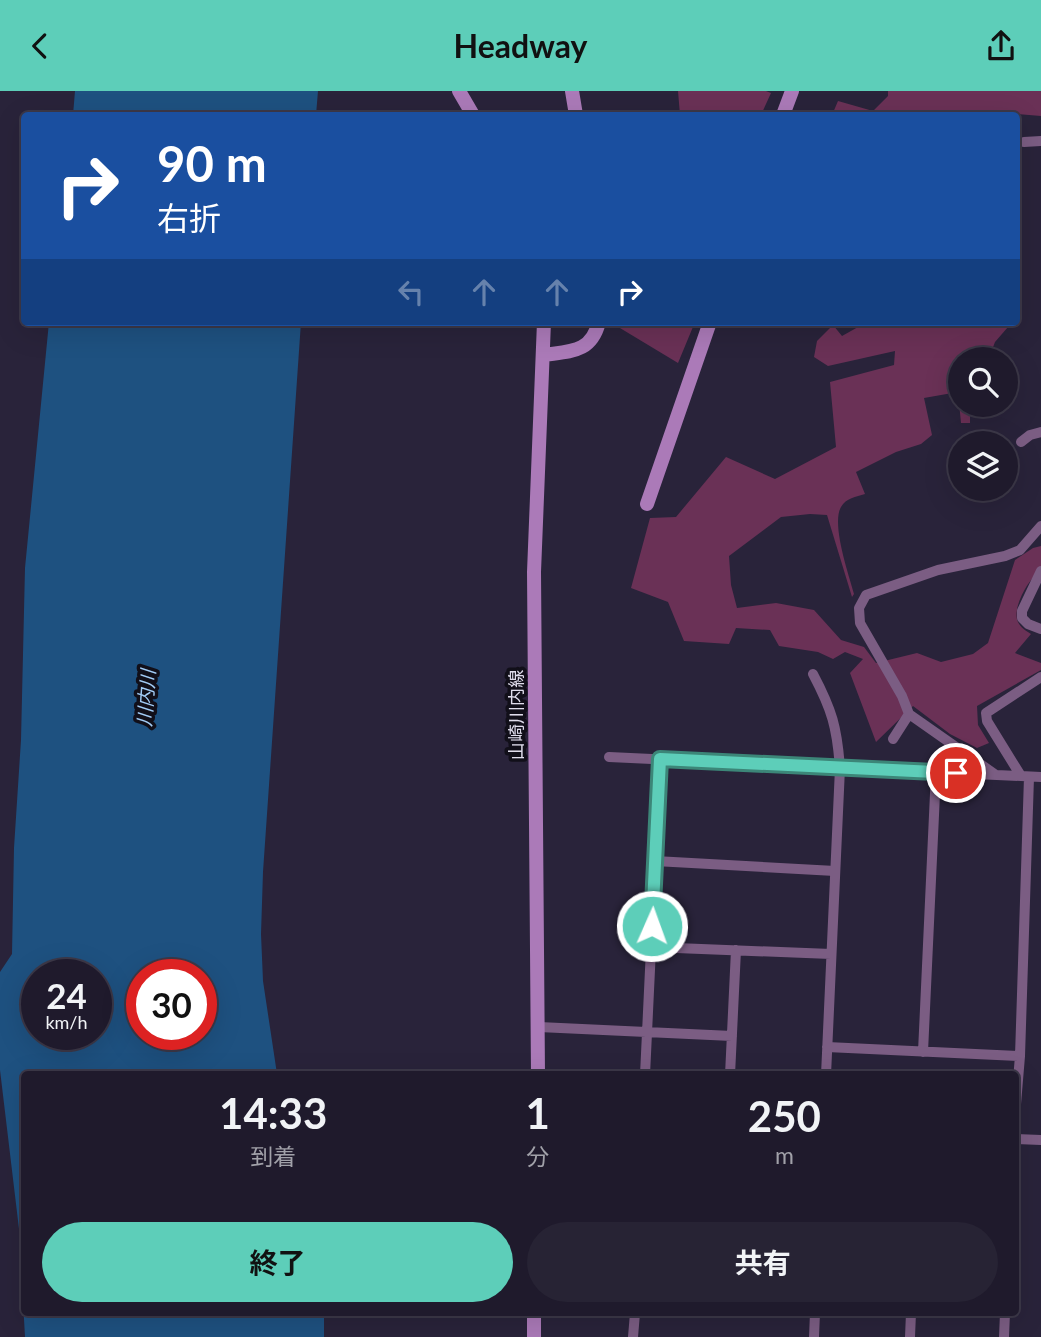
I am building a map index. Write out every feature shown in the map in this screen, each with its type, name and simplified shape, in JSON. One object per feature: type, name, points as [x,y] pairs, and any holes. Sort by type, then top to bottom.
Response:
[{"type":"main road","points":[[459,91],[470,112]]},
{"type":"main road","points":[[572,91],[576,112]]},
{"type":"main road","points":[[784,112],[792,91]]},
{"type":"main road","name":"山崎川内線","points":[[538,1071],[534,572],[544,326]]},
{"type":"main road","points":[[543,355],[572,351],[588,345],[594,338],[598,326]]},
{"type":"main road","points":[[647,504],[709,326]]},
{"type":"main road","points":[[534,1316],[534,1337]]},
{"type":"street","points":[[1024,142],[1041,141]]},
{"type":"street","points":[[1021,442],[1030,435],[1041,432]]},
{"type":"street","points":[[996,775],[909,714],[902,696],[860,623],[859,608],[866,595],[938,570],[1005,556],[1020,550],[1041,526]]},
{"type":"street","points":[[1041,571],[1022,611],[1022,618],[1028,624],[1041,629]]},
{"type":"street","points":[[813,674],[830,706],[837,731],[840,768],[826,1071]]},
{"type":"street","points":[[1019,1071],[1025,776],[987,721],[986,713],[1041,677]]},
{"type":"street","points":[[893,739],[909,714]]},
{"type":"street","points":[[608,757],[1041,777]]},
{"type":"street","points":[[645,1071],[660,759]]},
{"type":"street","points":[[923,1052],[936,772]]},
{"type":"street","points":[[655,861],[835,871]]},
{"type":"street","points":[[651,947],[831,954]]},
{"type":"street","points":[[730,1071],[736,950]]},
{"type":"street","points":[[538,1027],[732,1036]]},
{"type":"street","points":[[827,1047],[1020,1056]]},
{"type":"street","points":[[1019,1139],[1041,1140]]},
{"type":"street","points":[[633,1337],[635,1316]]},
{"type":"street","points":[[814,1337],[815,1316]]},
{"type":"street","points":[[910,1337],[911,1316]]},
{"type":"street","points":[[1004,1337],[1005,1316]]},
{"type":"shaded area","points":[[678,91],[771,93],[762,112],[680,112]]},
{"type":"shaded area","points":[[888,91],[1041,91],[1041,116],[1020,114],[1020,112],[833,112],[838,101],[873,111],[888,96]]},
{"type":"shaded area","points":[[617,326],[693,326],[678,363]]},
{"type":"shaded area","points":[[834,326],[842,336],[860,326],[1008,327],[993,347],[948,347],[948,394],[924,398],[932,435],[921,444],[896,452],[856,472],[865,494],[843,504],[838,515],[842,550],[854,594],[852,597],[827,515],[810,514],[781,517],[729,556],[731,585],[737,608],[776,603],[814,610],[841,640],[864,647],[876,663],[917,653],[941,662],[973,654],[988,643],[1015,560],[1041,546],[1041,578],[1036,575],[1028,584],[1017,611],[1019,624],[1031,634],[1015,653],[1041,663],[1041,670],[977,706],[978,725],[989,743],[977,748],[950,734],[913,706],[876,742],[850,673],[863,659],[845,652],[833,659],[818,652],[779,646],[770,630],[736,628],[729,644],[684,641],[668,602],[631,588],[650,518],[676,517],[726,457],[775,479],[836,447],[830,382],[894,365],[895,351],[828,366],[814,357],[817,341]]},
{"type":"shaded area","points":[[960,417],[970,417],[970,423],[961,423]]},
{"type":"water","points":[[75,91],[318,91],[316,112],[73,112]]},
{"type":"water","name":"川内川","points":[[49,326],[301,326],[263,872],[263,981],[277,1071],[21,1071],[21,1265],[0,1070],[0,972],[12,954],[14,848],[21,740],[25,568]]},
{"type":"water","points":[[24,1316],[324,1316],[324,1337],[25,1337]]},
{"type":"route","points":[[652,926],[660,759],[956,773]]}]
